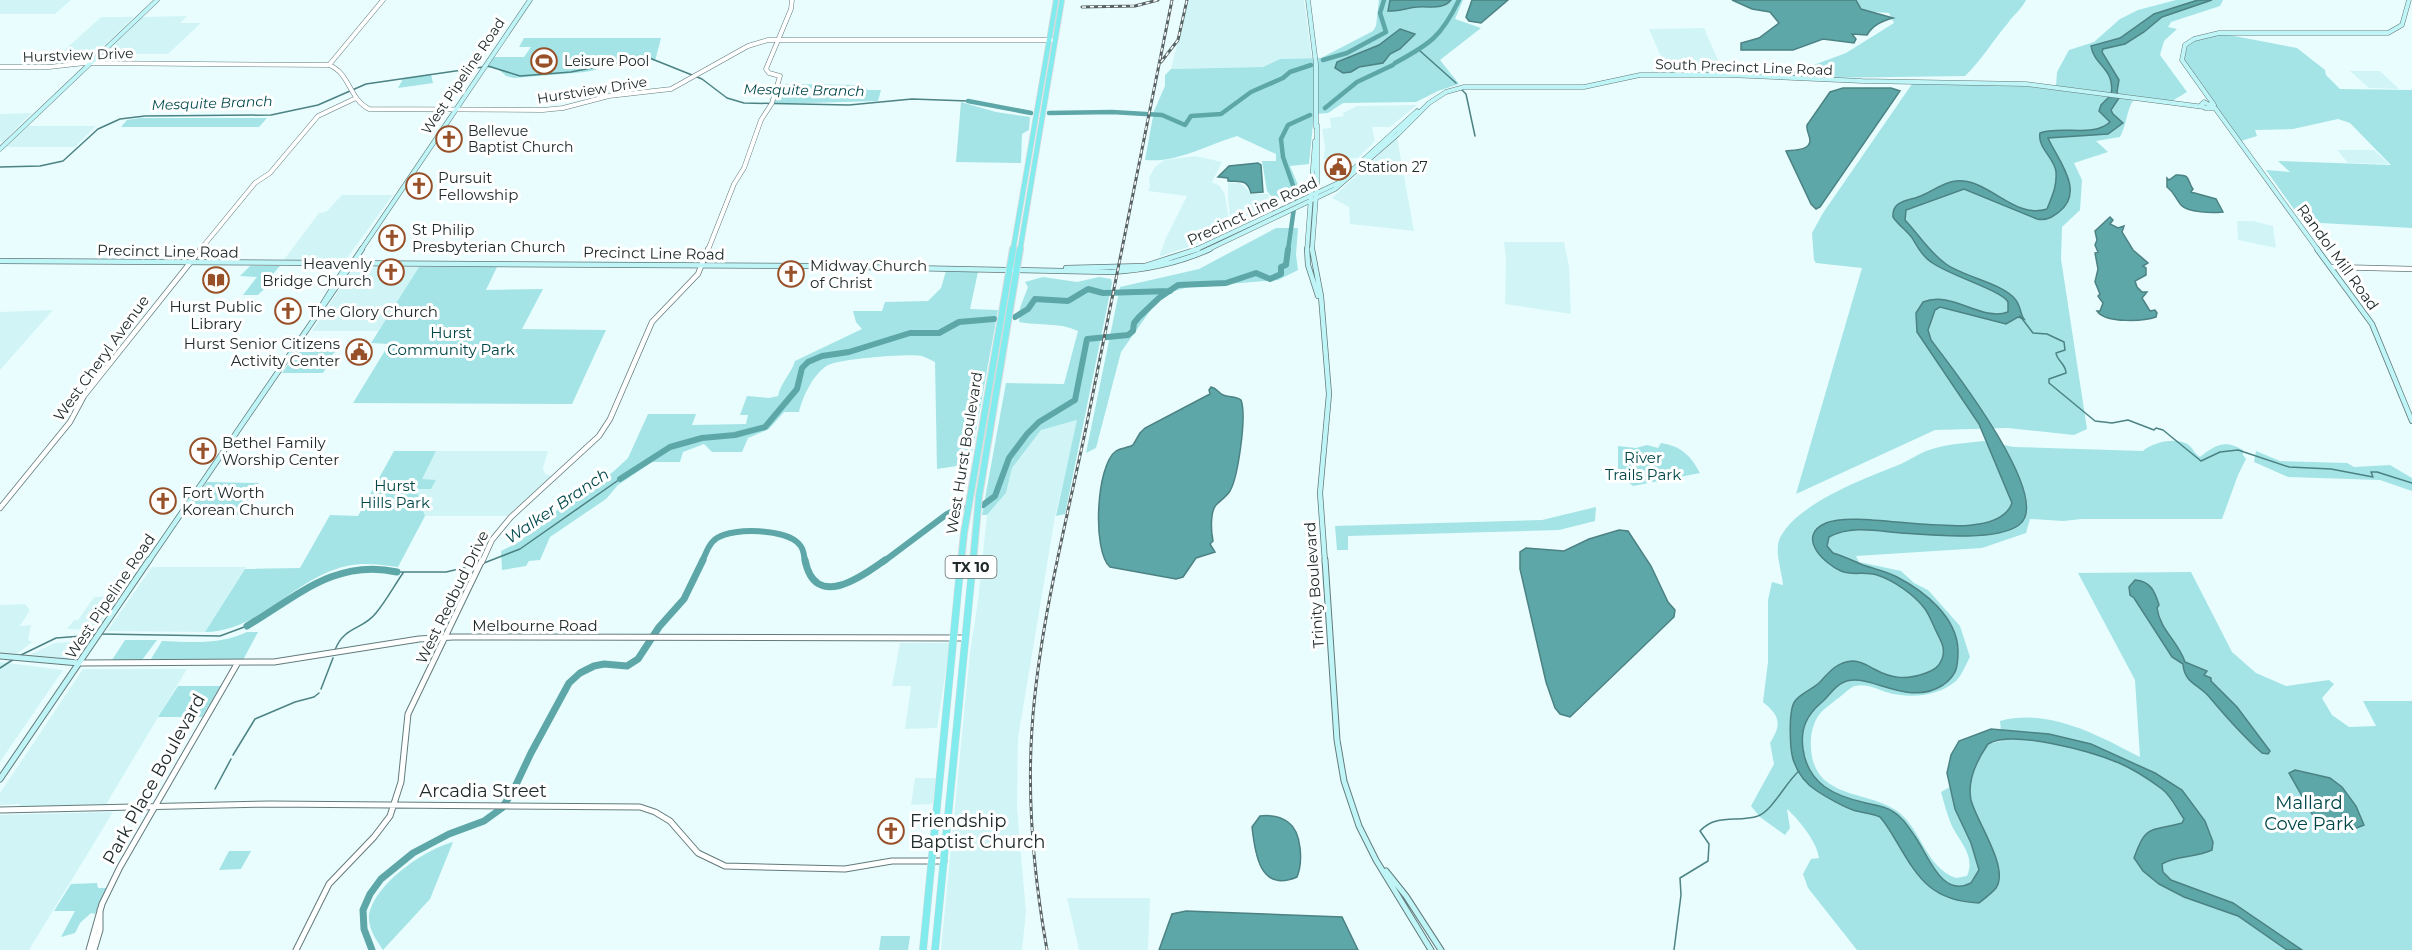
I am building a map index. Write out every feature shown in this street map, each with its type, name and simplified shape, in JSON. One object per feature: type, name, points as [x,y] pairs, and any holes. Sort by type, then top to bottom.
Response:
[{"type":"main road","points":[[0,149],[157,0]]},
{"type":"main road","name":"West Pipeline Road","points":[[0,779],[530,0]]},
{"type":"main road","name":"West Hurst Boulevard","points":[[935,950],[979,496],[1031,140],[1056,0]]},
{"type":"main road","name":"West Hurst Boulevard","points":[[922,950],[964,533],[1038,141],[1062,0]]},
{"type":"main road","name":"Trinity Boulevard","points":[[1308,0],[1316,63],[1317,125],[1317,183],[1311,199]]},
{"type":"main road","name":"Randol Mill Road","points":[[2409,0],[2406,23],[2398,30],[2385,33],[2218,33],[2194,39],[2185,45],[2181,56],[2203,92],[2372,324],[2412,421]]},
{"type":"main road","name":"South Precinct Line Road","points":[[1311,199],[1335,189],[1356,169],[1363,166],[1429,103],[1446,92],[1464,87],[1589,86],[1650,74],[1728,75],[1862,81],[2014,83],[2204,105]]},
{"type":"main road","name":"Randol Mill Road","points":[[2203,92],[2204,105],[2223,120]]},
{"type":"main road","name":"Precinct Line Road","points":[[0,261],[1013,269],[1152,267],[1188,259],[1332,187],[1356,169],[1378,146],[1429,103]]},
{"type":"main road","points":[[2204,105],[2214,107]]},
{"type":"main road","name":"Trinity Boulevard","points":[[1317,125],[1307,254],[1310,272],[1321,301],[1329,394],[1321,472],[1321,502],[1337,740],[1350,799],[1359,826],[1376,860],[1431,950]]},
{"type":"main road","points":[[1031,140],[1038,141]]},
{"type":"main road","points":[[1363,166],[1361,164],[1378,146]]},
{"type":"main road","points":[[1317,183],[1321,186],[1332,187]]},
{"type":"main road","name":"Melbourne Road","points":[[0,656],[79,663]]},
{"type":"main road","name":"Trinity Boulevard","points":[[1376,860],[1406,896],[1441,950]]},
{"type":"street","points":[[356,98],[341,70],[329,65],[382,0]]},
{"type":"street","name":"West Redbud Drive","points":[[296,950],[329,883],[382,830],[395,805],[401,784],[402,737],[408,714],[496,534],[505,522],[599,436],[610,419],[652,322],[694,279],[702,266],[734,184],[748,158],[761,120],[771,105],[781,77],[767,72],[766,69],[792,0]]},
{"type":"street","name":"Hurstview Drive","points":[[356,98],[362,107],[369,109],[549,110],[609,96],[670,89],[751,44],[778,40],[1056,40]]},
{"type":"street","name":"Hurstview Drive","points":[[0,67],[49,68],[91,63],[329,65]]},
{"type":"street","name":"West Cheryl Avenue","points":[[0,508],[70,422],[84,396],[251,188],[270,173],[318,116],[356,98]]},
{"type":"street","points":[[2331,267],[2412,269]]},
{"type":"street","name":"Melbourne Road","points":[[79,663],[237,664],[290,661],[446,637],[964,638]]},
{"type":"street","name":"Park Place Boulevard","points":[[92,950],[100,930],[100,910],[154,807],[237,664]]},
{"type":"street","name":"Arcadia Street","points":[[0,810],[395,805],[632,807],[648,809],[670,821],[704,857],[719,864],[736,867],[845,868],[885,862],[944,861]]},
{"type":"shaded area","points":[[0,0],[71,0],[55,14],[0,14]]},
{"type":"shaded area","points":[[1188,0],[1304,0],[1312,58],[1280,59],[1263,67],[1171,69]]},
{"type":"shaded area","points":[[1390,0],[1451,0],[1440,6],[1388,11]]},
{"type":"shaded area","points":[[1472,0],[1508,0],[1481,23],[1469,21],[1466,17]]},
{"type":"shaded area","points":[[1732,0],[1856,0],[1861,9],[1893,18],[1878,24],[1867,35],[1852,34],[1856,39],[1854,43],[1823,39],[1793,50],[1741,50],[1741,43],[1759,38],[1779,23],[1770,12],[1752,9]]},
{"type":"shaded area","points":[[2198,0],[2212,0],[2162,17],[2125,44],[2103,49],[2102,52],[2119,80],[2117,92],[2119,98],[2111,110],[2123,123],[2108,134],[2048,138],[2063,165],[2070,185],[2067,204],[2059,212],[2047,219],[2037,219],[1964,189],[1906,210],[1905,220],[1929,249],[1954,269],[2009,293],[2018,304],[2024,319],[2018,317],[2006,324],[1940,307],[1935,310],[1928,330],[1931,340],[1996,432],[2023,489],[2026,511],[2019,525],[1995,534],[1945,536],[1855,530],[1829,537],[1827,546],[1833,553],[1897,577],[1918,590],[1937,606],[1952,627],[1956,638],[1958,661],[1951,678],[1943,685],[1929,691],[1915,693],[1901,691],[1863,681],[1852,680],[1842,683],[1817,707],[1806,722],[1803,749],[1810,771],[1817,780],[1843,797],[1883,807],[1896,813],[1916,838],[1937,873],[1952,885],[1961,886],[1971,883],[1979,870],[1971,843],[1955,809],[1947,773],[1951,755],[1959,741],[1991,729],[2049,734],[2091,744],[2155,773],[2182,790],[2205,821],[2213,842],[2212,850],[2173,859],[2162,864],[2163,872],[2171,880],[2233,903],[2302,950],[2287,950],[2238,916],[2184,897],[2159,884],[2143,871],[2134,858],[2142,839],[2150,831],[2182,823],[2184,819],[2166,792],[2119,763],[2072,748],[2033,741],[1999,740],[1988,744],[1974,771],[1970,793],[1974,809],[1996,857],[1999,879],[1996,888],[1979,903],[1950,898],[1929,886],[1913,868],[1880,817],[1849,809],[1813,788],[1797,768],[1791,747],[1790,721],[1795,701],[1838,665],[1856,661],[1893,677],[1906,677],[1929,672],[1939,664],[1943,655],[1943,645],[1925,609],[1916,598],[1883,577],[1845,572],[1834,567],[1820,556],[1816,549],[1813,535],[1817,528],[1826,523],[1844,519],[1927,525],[1981,524],[2001,517],[2012,503],[1979,424],[1917,332],[1916,313],[1923,302],[1934,299],[1998,314],[2008,312],[2008,302],[2003,297],[1928,260],[1910,235],[1893,217],[1895,208],[1901,202],[1956,181],[1980,186],[2024,209],[2035,211],[2047,209],[2055,187],[2056,172],[2053,162],[2043,148],[2040,133],[2095,129],[2110,122],[2099,111],[2101,105],[2111,95],[2112,86],[2108,73],[2096,58],[2091,46],[2120,38],[2154,14]]},
{"type":"shaded area","points":[[187,16],[180,23],[201,23],[168,54],[104,54],[142,17]]},
{"type":"shaded area","points":[[101,17],[134,17],[88,61],[64,64],[71,57],[57,57]]},
{"type":"shaded area","points":[[1704,28],[1724,74],[1668,73],[1649,29]]},
{"type":"shaded area","points":[[1400,29],[1415,34],[1400,49],[1390,54],[1383,63],[1359,67],[1351,72],[1343,73],[1335,68],[1337,62],[1379,45]]},
{"type":"shaded area","points":[[2350,71],[2380,71],[2399,89],[2369,88]]},
{"type":"shaded area","points":[[1843,88],[1891,88],[1900,91],[1820,207],[1816,209],[1811,204],[1786,151],[1807,147],[1810,139],[1807,125],[1830,92]]},
{"type":"shaded area","points":[[1417,105],[1390,127],[1372,127],[1375,141],[1358,158],[1323,159],[1325,149],[1322,129],[1331,128],[1330,118],[1344,116],[1343,113],[1357,106]]},
{"type":"shaded area","points":[[32,113],[3,142],[0,142],[0,114]]},
{"type":"shaded area","points":[[28,126],[96,126],[75,147],[6,147]]},
{"type":"shaded area","points":[[1397,138],[1414,231],[1350,224],[1349,207],[1332,198]]},
{"type":"shaded area","points":[[2337,150],[2374,150],[2389,164],[2348,163]]},
{"type":"shaded area","points":[[1195,156],[1222,162],[1212,182],[1220,186],[1225,195],[1230,227],[1203,242],[1159,257],[1187,196],[1148,191],[1149,178],[1155,167],[1164,160]]},
{"type":"shaded area","points":[[1258,163],[1261,165],[1263,192],[1251,193],[1245,183],[1218,177],[1229,166]]},
{"type":"shaded area","points":[[2176,175],[2187,177],[2193,189],[2191,192],[2216,199],[2223,212],[2195,211],[2184,208],[2167,187],[2167,178],[2169,180]]},
{"type":"shaded area","points":[[1228,183],[1240,183],[1252,194],[1268,194],[1277,208],[1234,228],[1231,225]]},
{"type":"shaded area","points":[[342,195],[393,195],[347,258],[283,261],[319,213],[326,212]]},
{"type":"shaded area","points":[[2110,217],[2113,220],[2110,224],[2118,228],[2124,226],[2122,232],[2133,250],[2148,263],[2143,266],[2146,268],[2146,275],[2135,281],[2142,292],[2147,292],[2142,298],[2150,311],[2155,310],[2156,317],[2143,320],[2117,320],[2108,318],[2097,311],[2100,311],[2103,303],[2098,296],[2100,294],[2095,282],[2098,269],[2095,253],[2098,252],[2095,245],[2097,240],[2095,231]]},
{"type":"shaded area","points":[[2237,221],[2253,221],[2273,226],[2276,248],[2238,240]]},
{"type":"shaded area","points":[[1504,242],[1564,242],[1569,266],[1571,314],[1505,304]]},
{"type":"shaded area","points":[[354,267],[419,267],[379,331],[312,331]]},
{"type":"shaded area","points":[[53,310],[0,370],[0,312]]},
{"type":"shaded area","points":[[1211,387],[1223,395],[1241,400],[1243,408],[1241,446],[1233,484],[1213,512],[1211,528],[1213,541],[1210,544],[1215,552],[1196,558],[1183,577],[1176,579],[1110,567],[1104,558],[1099,527],[1101,490],[1109,459],[1116,451],[1133,445],[1145,428],[1210,394]]},
{"type":"shaded area","points":[[1078,420],[1055,517],[1018,738],[1017,808],[1026,912],[1022,950],[941,950],[970,652],[987,515],[1006,493],[1012,468],[1041,429]]},
{"type":"shaded area","points":[[436,451],[548,451],[543,468],[545,474],[552,476],[507,516],[425,516],[416,489]]},
{"type":"shaded area","points":[[1619,530],[1628,531],[1651,566],[1668,602],[1675,610],[1674,617],[1570,717],[1560,714],[1555,708],[1546,682],[1520,569],[1520,552],[1526,548],[1564,551],[1589,539]]},
{"type":"shaded area","points":[[152,567],[246,567],[205,632],[107,631]]},
{"type":"shaded area","points":[[2135,580],[2145,582],[2154,592],[2162,623],[2185,662],[2207,671],[2204,675],[2211,678],[2211,681],[2237,707],[2270,751],[2268,754],[2262,753],[2255,747],[2207,694],[2186,676],[2183,664],[2172,657],[2130,595],[2129,587]]},
{"type":"shaded area","points":[[119,596],[95,630],[67,629],[74,620],[78,620],[94,597]]},
{"type":"shaded area","points":[[25,604],[30,610],[20,626],[31,625],[28,640],[32,642],[17,654],[0,652],[0,605]]},
{"type":"shaded area","points":[[86,641],[70,659],[29,655],[55,643]]},
{"type":"shaded area","points":[[900,643],[950,643],[937,728],[905,729],[911,686],[892,686]]},
{"type":"shaded area","points":[[0,662],[63,670],[0,762]]},
{"type":"shaded area","points":[[83,669],[187,669],[105,806],[18,807],[20,804],[0,805],[0,793]]},
{"type":"shaded area","points":[[2295,770],[2330,778],[2342,787],[2356,806],[2364,825],[2354,829],[2319,826],[2289,773]]},
{"type":"shaded area","points":[[915,778],[936,778],[931,804],[911,805]]},
{"type":"shaded area","points":[[113,812],[29,950],[0,950],[0,815]]},
{"type":"shaded area","points":[[1260,816],[1278,817],[1293,827],[1300,848],[1297,877],[1285,881],[1275,880],[1262,868],[1255,848],[1252,827]]},
{"type":"shaded area","points":[[1067,898],[1150,898],[1148,950],[1079,950]]},
{"type":"shaded area","points":[[1186,911],[1342,917],[1358,950],[1159,950],[1172,914]]},
{"type":"green space","points":[[1379,0],[1463,0],[1455,19],[1481,28],[1440,60],[1459,84],[1416,102],[1343,103],[1328,113],[1314,114],[1309,164],[1290,166],[1301,192],[1276,202],[1267,191],[1262,161],[1276,161],[1276,154],[1237,136],[1181,156],[1145,160],[1154,111],[1165,86],[1165,75],[1171,69],[1263,67],[1280,59],[1321,58],[1373,31],[1376,26]]},
{"type":"green space","points":[[1857,0],[2026,0],[1965,76],[1820,78],[1738,72],[1803,69],[1846,53],[1894,23],[1889,13],[1862,11]]},
{"type":"green space","points":[[2176,0],[2223,0],[2220,6],[2171,22],[2168,27],[2177,29],[2164,41],[2160,55],[2187,92],[2172,101],[2056,86],[2057,72],[2069,50],[2094,42],[2120,19],[2138,10]]},
{"type":"green space","points":[[2229,35],[2297,48],[2325,70],[2326,75],[2340,89],[2412,90],[2412,228],[2303,222],[2266,170],[2290,172],[2278,161],[2391,165],[2350,123],[2338,119],[2293,129],[2255,130],[2257,136],[2241,141],[2184,62],[2184,54],[2189,44],[2198,39]]},
{"type":"green space","points":[[524,38],[661,38],[655,61],[638,58],[585,72],[514,78],[506,76],[497,68],[487,68],[494,57],[524,57],[531,47],[519,47]]},
{"type":"green space","points":[[431,74],[433,83],[398,88],[403,79],[368,84]]},
{"type":"green space","points":[[781,84],[862,85],[868,90],[881,90],[878,101],[773,104]]},
{"type":"green space","points":[[1912,84],[2006,84],[2134,99],[2120,137],[2096,141],[2108,152],[2074,163],[2082,180],[2080,210],[2062,227],[2061,259],[2087,429],[2074,435],[2007,428],[1935,430],[1796,494],[1862,268],[1816,263],[1812,233],[1823,213]]},
{"type":"green space","points":[[961,102],[996,112],[1030,117],[1029,130],[1022,134],[1021,163],[956,162]]},
{"type":"green space","points":[[267,118],[259,127],[121,127],[127,120]]},
{"type":"green space","points":[[1276,228],[1298,228],[1296,255],[1298,270],[1278,280],[1189,287],[1174,291],[1157,301],[1121,352],[1096,448],[1086,453],[1120,287],[1199,269]]},
{"type":"green space","points":[[250,266],[280,266],[265,283],[269,284],[258,295],[243,295],[257,277],[240,276]]},
{"type":"green space","name":"Hurst Community Park","points":[[419,267],[497,267],[486,290],[543,289],[522,329],[606,330],[572,404],[353,403],[389,344],[371,343]]},
{"type":"green space","points":[[946,271],[978,272],[970,309],[998,310],[970,464],[937,469],[935,362],[922,356],[904,355],[835,363],[828,365],[813,380],[799,412],[784,412],[769,429],[748,438],[742,452],[712,452],[704,444],[683,452],[680,462],[652,462],[618,485],[606,499],[550,537],[540,560],[529,561],[526,566],[502,570],[501,551],[519,542],[565,504],[613,472],[628,458],[648,414],[696,414],[692,425],[746,424],[748,415],[740,415],[747,396],[769,398],[778,396],[795,361],[862,329],[856,322],[853,311],[882,311],[885,302],[928,301],[941,288]]},
{"type":"green space","points":[[1043,277],[1077,282],[1099,277],[1111,279],[1112,283],[1065,514],[1056,516],[1077,420],[1041,430],[1012,468],[1006,493],[987,515],[982,515],[1006,383],[1064,384],[1078,331],[1057,325],[1019,322],[1020,308],[1028,287],[1025,282]]},
{"type":"green space","points":[[336,346],[339,348],[329,358],[293,357],[297,348]]},
{"type":"green space","points":[[291,360],[331,360],[323,373],[282,373]]},
{"type":"green space","name":"Mallard Cove Park","points":[[1984,441],[2014,447],[2143,451],[2159,443],[2179,441],[2190,446],[2200,457],[2211,449],[2225,444],[2243,450],[2246,459],[2222,519],[2063,521],[2030,519],[2026,533],[1982,548],[1856,556],[1859,562],[1901,571],[1914,583],[1928,590],[1960,626],[1970,657],[1956,681],[1932,693],[1913,696],[1895,694],[1867,686],[1859,685],[1850,688],[1825,709],[1815,722],[1811,744],[1812,757],[1817,771],[1835,787],[1897,811],[1912,828],[1937,865],[1956,878],[1967,876],[1968,855],[1951,824],[1941,792],[1959,782],[1982,745],[2002,741],[2000,721],[2037,718],[2055,721],[2107,740],[2140,757],[2135,680],[2078,573],[2191,572],[2232,652],[2256,673],[2286,686],[2329,680],[2334,684],[2322,698],[2332,715],[2349,727],[2376,726],[2363,701],[2412,701],[2412,950],[1857,950],[1808,888],[1803,874],[1811,859],[1819,858],[1815,845],[1807,832],[1787,809],[1790,828],[1785,835],[1760,817],[1751,806],[1774,764],[1770,743],[1778,725],[1776,716],[1763,702],[1768,662],[1768,600],[1772,582],[1783,585],[1778,554],[1779,541],[1790,524],[1803,512],[1835,492],[1929,450]]},
{"type":"green space","name":"River Trails Park","points":[[1661,443],[1685,453],[1700,473],[1633,486],[1618,474],[1618,446],[1636,448],[1647,445],[1658,448]]},
{"type":"green space","name":"Hurst Hills Park","points":[[394,451],[436,451],[422,479],[436,480],[431,489],[416,489],[425,516],[398,567],[360,564],[328,572],[243,623],[205,632],[245,569],[300,568],[330,515],[358,516]]},
{"type":"green space","points":[[2256,451],[2280,461],[2347,463],[2354,467],[2390,465],[2412,478],[2412,491],[2380,480],[2288,477],[2254,462]]},
{"type":"green space","points":[[207,482],[259,483],[238,515],[185,516]]},
{"type":"green space","points":[[1596,507],[1595,521],[1559,530],[1348,536],[1348,550],[1337,550],[1335,526],[1542,520]]},
{"type":"green space","points":[[247,632],[258,632],[243,660],[151,659],[162,641],[216,641]]},
{"type":"green space","points":[[125,640],[157,640],[142,660],[112,660]]},
{"type":"green space","points":[[178,686],[221,686],[202,717],[158,717]]},
{"type":"green space","points":[[453,842],[430,899],[383,950],[373,934],[369,920],[373,904],[380,892],[415,860]]},
{"type":"green space","points":[[229,851],[251,851],[241,869],[219,870]]},
{"type":"green space","points":[[97,883],[98,888],[108,888],[95,914],[91,913],[80,923],[75,933],[61,937],[75,911],[54,911],[71,884]]},
{"type":"green space","points":[[881,936],[910,936],[908,950],[879,950]]},
{"type":"waterway","name":"Mesquite Branch","points":[[1323,60],[1347,53],[1386,32],[1380,13],[1384,0]]},
{"type":"waterway","name":"Walker Branch","points":[[1395,63],[1433,38],[1446,23],[1459,0]]},
{"type":"waterway","points":[[1419,50],[1456,83]]},
{"type":"waterway","name":"Mesquite Branch","points":[[488,66],[520,76],[571,72],[647,57],[702,79],[727,98],[744,103],[849,105],[912,99],[968,101]]},
{"type":"waterway","name":"Mesquite Branch","points":[[1049,113],[1112,112],[1162,115],[1185,125],[1191,116],[1221,114],[1251,92],[1283,78],[1290,72],[1311,65]]},
{"type":"waterway","name":"Walker Branch","points":[[1325,108],[1357,82],[1393,65]]},
{"type":"waterway","name":"Mesquite Branch","points":[[0,167],[40,166],[63,161],[98,129],[120,119],[145,116],[271,115],[318,105],[366,84],[483,67]]},
{"type":"waterway","points":[[1462,90],[1466,94],[1475,136]]},
{"type":"waterway","name":"Mesquite Branch","points":[[968,101],[1031,113]]},
{"type":"waterway","name":"Walker Branch","points":[[1288,250],[1296,194],[1283,157],[1281,139],[1288,125],[1310,115]]},
{"type":"waterway","name":"Walker Branch","points":[[1169,291],[1178,285],[1226,283],[1256,273],[1270,279],[1281,274],[1281,267],[1286,265],[1288,249]]},
{"type":"waterway","name":"Walker Branch","points":[[1015,317],[1028,309],[1035,299],[1068,301],[1088,289],[1103,293],[1169,291]]},
{"type":"waterway","points":[[983,505],[995,496],[1009,458],[1027,434],[1039,422],[1075,400],[1087,339],[1128,335],[1133,331],[1134,323],[1139,317],[1169,291]]},
{"type":"waterway","points":[[2020,316],[2033,333],[2047,334],[2064,342],[2065,350],[2056,353],[2066,373],[2049,379],[2049,383],[2095,421],[2112,423],[2128,420],[2154,430],[2156,428],[2163,430],[2201,461],[2220,452],[2238,450],[2289,467],[2331,469],[2373,477],[2371,472],[2377,472],[2412,483]]},
{"type":"waterway","name":"Walker Branch","points":[[620,479],[670,447],[702,438],[735,435],[765,427],[797,389],[802,368],[808,362],[822,356],[849,352],[910,333],[939,333],[959,322],[994,319]]},
{"type":"waterway","name":"Walker Branch","points":[[484,563],[520,549],[620,479]]},
{"type":"waterway","points":[[883,562],[947,514],[962,507]]},
{"type":"waterway","points":[[702,562],[714,540],[725,534],[747,531],[772,533],[792,539],[802,548],[805,562]]},
{"type":"waterway","points":[[372,950],[364,929],[363,910],[370,894],[381,879],[413,853],[449,834],[484,821],[502,808],[569,683],[580,673],[594,666],[604,664],[627,666],[638,659],[659,627],[684,599],[703,560]]},
{"type":"waterway","points":[[805,560],[810,575],[818,584],[828,587],[839,586],[851,581],[885,560]]},
{"type":"waterway","name":"Walker Branch","points":[[397,572],[446,572],[476,565]]},
{"type":"waterway","name":"Walker Branch","points":[[247,626],[300,592],[336,575],[355,570],[375,569],[397,572]]},
{"type":"waterway","points":[[335,650],[343,636],[365,623],[376,613],[403,573]]},
{"type":"waterway","name":"Walker Branch","points":[[100,634],[220,636],[247,626]]},
{"type":"waterway","name":"Walker Branch","points":[[21,655],[56,638],[95,635]]},
{"type":"waterway","points":[[321,689],[333,658]]},
{"type":"waterway","name":"Walker Branch","points":[[0,668],[14,659]]},
{"type":"waterway","points":[[233,755],[255,719],[295,702],[314,697],[319,693]]},
{"type":"waterway","points":[[215,789],[231,759]]},
{"type":"waterway","points":[[1674,950],[1681,895],[1680,878],[1708,861],[1709,844],[1700,831],[1706,825],[1720,820],[1750,818],[1764,813],[1799,771]]},
{"type":"railway","points":[[1082,7],[1135,6],[1158,0]]},
{"type":"railway","points":[[1047,950],[1038,895],[1031,812],[1032,728],[1036,689],[1054,575],[1172,0]]},
{"type":"railway","points":[[1161,62],[1178,40],[1187,0]]},
{"type":"place","name":"Leisure Pool","points":[[544,61]]},
{"type":"place","name":"Bellevue Baptist Church","points":[[449,139]]},
{"type":"place","name":"Station 27","points":[[1338,167]]},
{"type":"place","name":"Pursuit Fellowship","points":[[419,186]]},
{"type":"place","name":"St Philip Presbyterian Church","points":[[392,238]]},
{"type":"place","name":"Heavenly Bridge Church","points":[[391,272]]},
{"type":"place","name":"Midway Church of Christ","points":[[791,274]]},
{"type":"place","name":"Hurst Public Library","points":[[216,280]]},
{"type":"place","name":"The Glory Church","points":[[288,311]]},
{"type":"place","name":"Hurst Senior Citizens Activity Center","points":[[359,352]]},
{"type":"place","name":"Bethel Family Worship Center","points":[[203,451]]},
{"type":"place","name":"Fort Worth Korean Church","points":[[163,501]]},
{"type":"place","name":"Friendship Baptist Church","points":[[891,831]]}]
